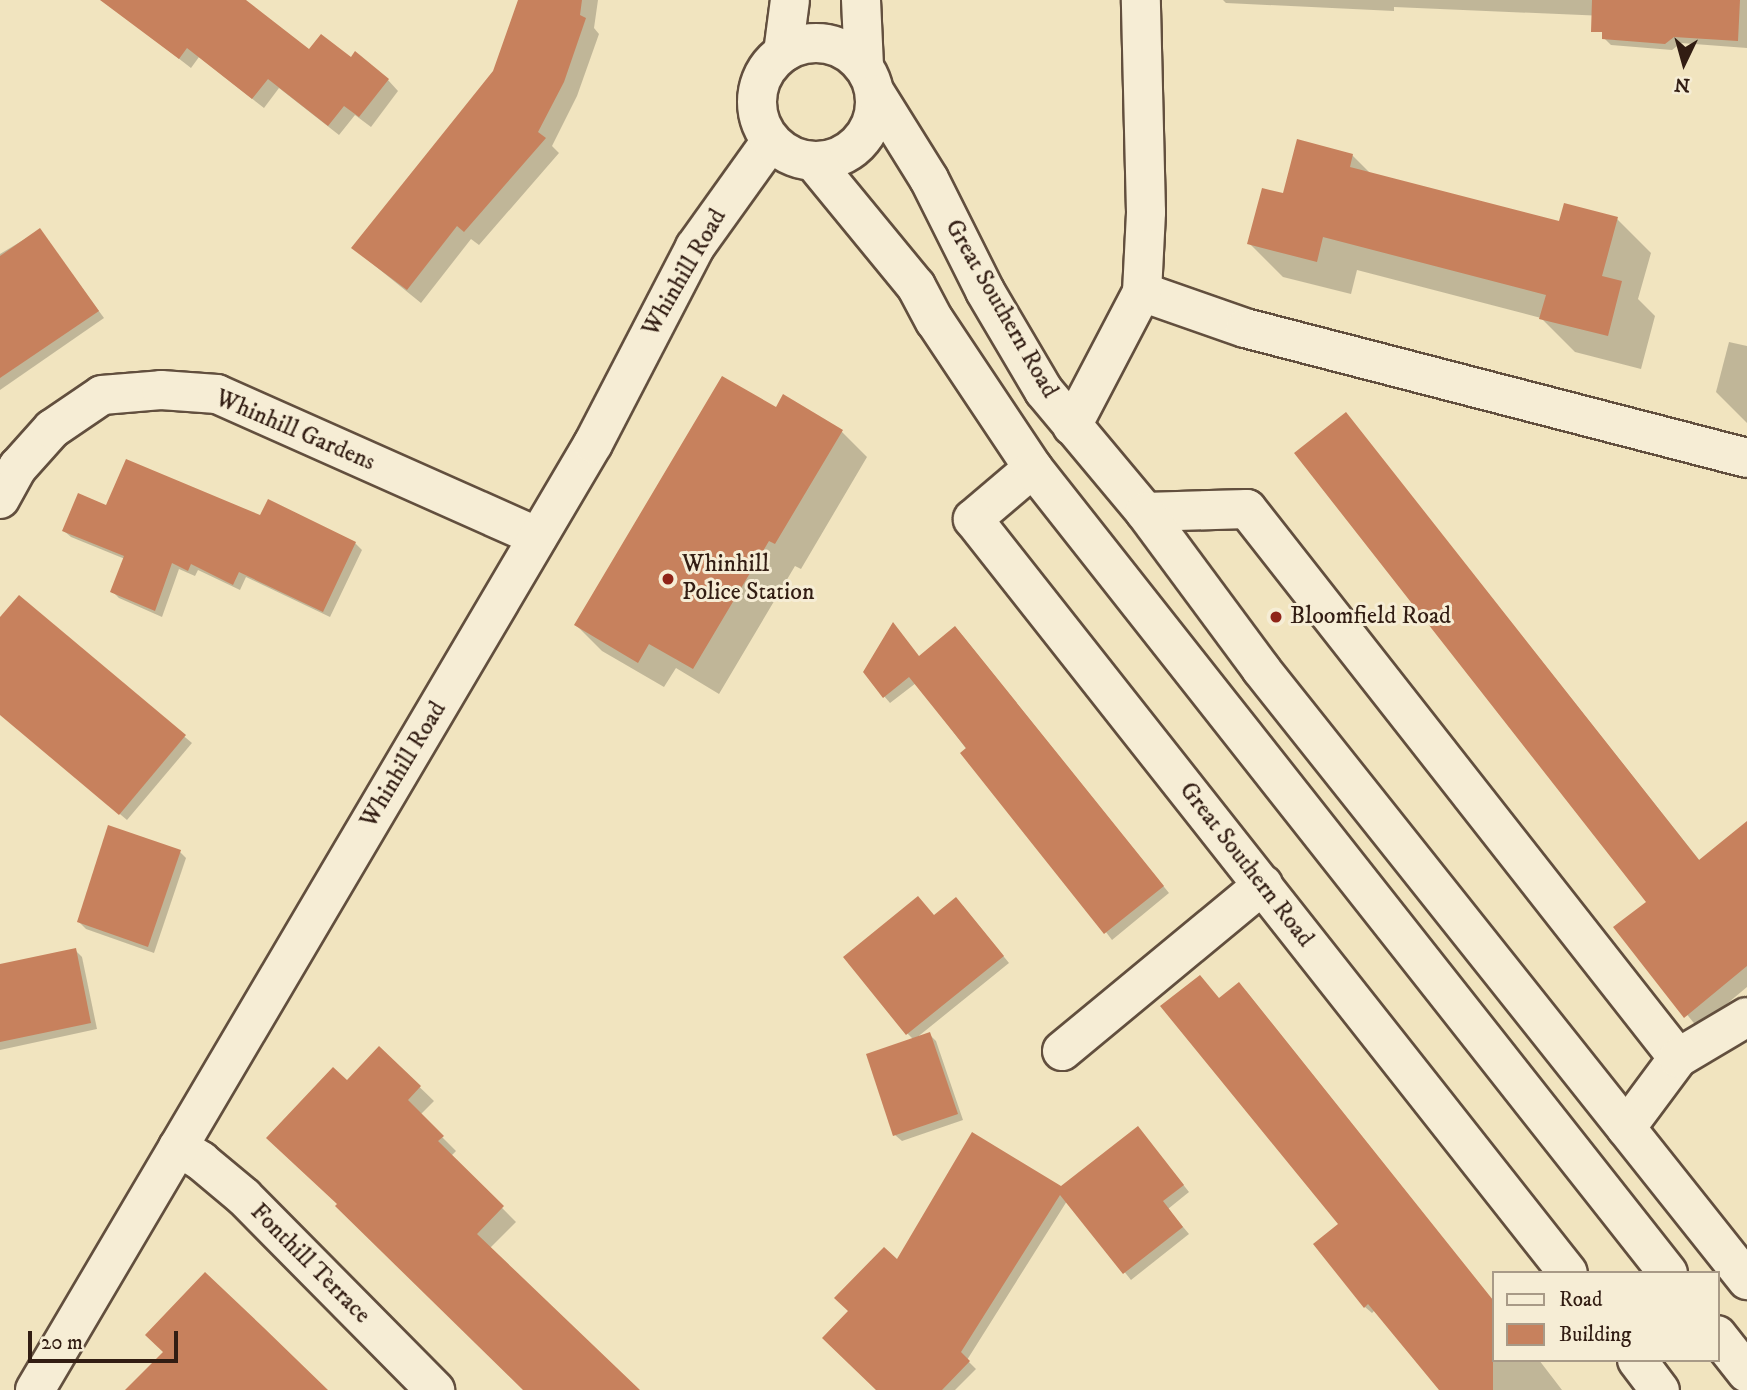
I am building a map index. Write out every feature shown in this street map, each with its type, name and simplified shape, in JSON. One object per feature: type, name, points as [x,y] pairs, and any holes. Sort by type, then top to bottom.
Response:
[{"type":"street","points":[[783,53],[790,0]]},
{"type":"street","points":[[862,0],[875,115],[867,134],[853,150],[834,159],[814,162],[782,152],[760,124],[757,104],[760,84],[768,67],[783,53],[799,45],[835,46],[851,54],[870,80]]},
{"type":"street","points":[[1072,426],[1142,292],[1146,212],[1141,0]]},
{"type":"street","name":"Great Southern Road","points":[[870,80],[929,179],[1010,334],[1044,391],[1145,512],[1261,669],[1747,1280]]},
{"type":"street","name":"Whinhill Road","points":[[35,1390],[538,537],[623,388],[695,247],[771,141]]},
{"type":"street","points":[[814,162],[916,286],[935,321],[1033,468],[1666,1271]]},
{"type":"street","points":[[1142,292],[1245,328],[1747,457]]},
{"type":"street","name":"Whinhill Gardens","points":[[0,499],[18,467],[52,429],[102,395],[161,390],[217,394],[538,537]]},
{"type":"street","name":"Great Southern Road","points":[[1033,468],[973,519],[1566,1271]]},
{"type":"street","points":[[1145,512],[1247,509],[1678,1058]]},
{"type":"street","points":[[1062,1051],[1263,885]]},
{"type":"street","points":[[1626,1128],[1678,1058],[1747,1017]]},
{"type":"street","name":"Fonthill Terrace","points":[[178,1147],[201,1161],[244,1197],[435,1390]]},
{"type":"street","points":[[1719,1338],[1747,1373]]},
{"type":"street","points":[[1639,1362],[1660,1390]]},
{"type":"building","points":[[100,0],[246,0],[309,49],[321,34],[351,57],[355,51],[389,79],[359,117],[344,106],[328,126],[268,79],[252,99],[187,48],[179,59]]},
{"type":"building","points":[[518,0],[582,0],[580,15],[586,18],[564,82],[538,132],[546,138],[464,232],[457,226],[407,290],[351,248],[493,71]]},
{"type":"building","points":[[1592,0],[1740,0],[1738,41],[1674,37],[1665,44],[1602,39],[1602,32],[1591,32]]},
{"type":"building","points":[[1297,139],[1353,154],[1350,167],[1559,221],[1564,203],[1618,217],[1602,276],[1622,281],[1608,336],[1539,319],[1546,295],[1323,237],[1317,262],[1247,244],[1262,188],[1283,193]]},
{"type":"building","points":[[40,228],[99,311],[0,378],[0,256]]},
{"type":"building","points":[[722,376],[776,407],[783,394],[843,430],[775,544],[769,541],[693,669],[649,644],[638,663],[574,625]]},
{"type":"building","points":[[1346,412],[1699,860],[1747,821],[1747,966],[1684,1018],[1613,927],[1646,902],[1294,453]]},
{"type":"building","points":[[126,459],[260,515],[268,499],[356,542],[323,612],[239,572],[233,585],[191,564],[188,571],[172,563],[155,611],[110,592],[124,556],[62,531],[78,493],[106,505]]},
{"type":"building","points":[[19,595],[186,735],[119,815],[0,715],[0,617]]},
{"type":"building","points":[[893,622],[919,656],[955,626],[1164,886],[1104,934],[960,753],[966,748],[909,677],[883,698],[863,672]]},
{"type":"building","points":[[108,825],[181,850],[148,947],[77,922]]},
{"type":"building","points":[[918,896],[934,915],[956,897],[1004,956],[906,1035],[843,957]]},
{"type":"building","points":[[76,948],[91,1023],[0,1042],[0,964]]},
{"type":"building","points":[[1200,975],[1219,998],[1239,982],[1492,1299],[1493,1390],[1439,1390],[1368,1304],[1364,1308],[1313,1244],[1338,1224],[1160,1006]]},
{"type":"building","points":[[930,1032],[958,1114],[893,1136],[866,1054]]},
{"type":"building","points":[[379,1046],[421,1086],[408,1100],[444,1136],[438,1141],[504,1206],[477,1234],[640,1390],[523,1390],[335,1206],[337,1204],[266,1138],[333,1067],[347,1080]]},
{"type":"building","points":[[1138,1126],[1184,1185],[1163,1201],[1183,1227],[1123,1274],[1060,1195],[961,1352],[970,1361],[942,1390],[876,1390],[822,1338],[848,1311],[834,1298],[884,1247],[897,1259],[972,1132],[1061,1186]]},
{"type":"building","points":[[205,1272],[328,1390],[125,1390],[163,1352],[145,1335]]},
{"type":"place","name":"Whinhill Police Station","points":[[668,579]]},
{"type":"place","name":"Bloomfield Road","points":[[1276,617]]}]
